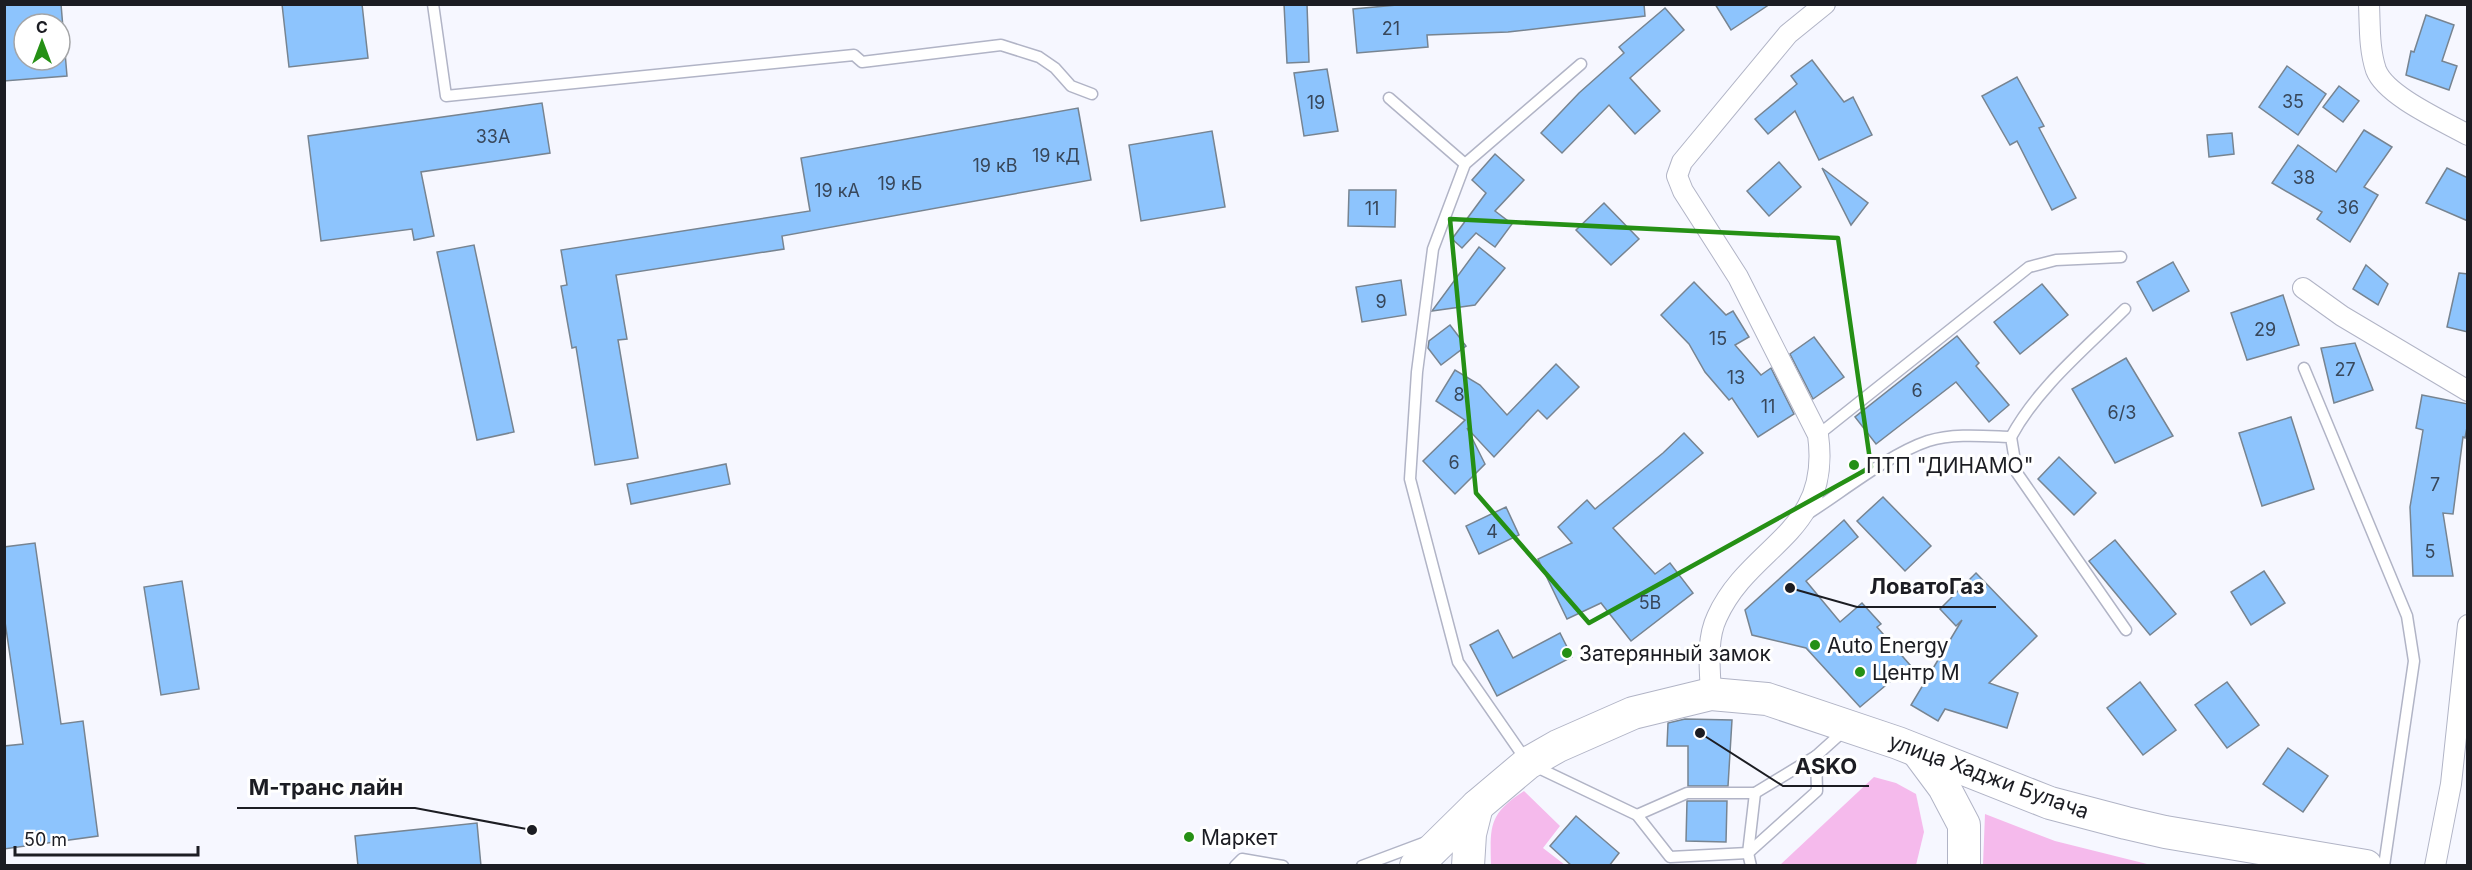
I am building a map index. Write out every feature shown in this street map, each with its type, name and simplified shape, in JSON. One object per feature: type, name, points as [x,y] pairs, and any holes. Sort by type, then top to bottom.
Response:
[{"type":"main road","name":"улица Хаджи Булача","points":[[1416,866],[1477,806],[1528,763],[1558,746],[1633,713],[1711,694],[1756,697],[1848,726],[2050,803],[2126,823],[2165,832],[2366,866]]},
{"type":"main road","points":[[1918,752],[1944,787],[1964,825],[1964,866]]},
{"type":"main road","points":[[1468,866],[1470,834],[1477,806]]},
{"type":"street","points":[[1711,694],[1709,652],[1716,618],[1732,589],[1803,517],[1817,483],[1821,456],[1818,435],[1738,277],[1683,191],[1677,176],[1682,162],[1788,34],[1825,4]]},
{"type":"street","points":[[2369,4],[2370,49],[2377,73],[2395,92],[2468,135]]},
{"type":"street","points":[[2303,288],[2342,316],[2468,391]]},
{"type":"street","points":[[2435,866],[2451,784],[2468,626]]},
{"type":"lane","points":[[433,4],[446,96],[854,55],[862,62],[1001,45],[1039,57],[1055,68],[1071,86],[1092,93]]},
{"type":"lane","points":[[1581,64],[1465,164],[1433,249],[1417,372],[1410,479],[1458,662],[1528,763],[1637,815],[1670,857],[1748,853],[1817,791],[1816,756]]},
{"type":"lane","points":[[1389,98],[1465,164]]},
{"type":"lane","points":[[1818,435],[2029,267],[2056,260],[2121,257]]},
{"type":"lane","points":[[2125,309],[2037,396],[2024,413],[2011,437],[2017,473],[2126,630]]},
{"type":"lane","points":[[2304,368],[2407,616],[2414,661],[2384,866]]},
{"type":"lane","points":[[1803,517],[1902,454],[1929,441],[1968,436],[2011,437]]},
{"type":"lane","points":[[1637,815],[1687,794],[1755,793],[1816,756],[1848,726]]},
{"type":"lane","points":[[1751,866],[1748,853],[1755,793]]},
{"type":"lane","points":[[1362,866],[1448,834]]},
{"type":"lane","points":[[1235,866],[1242,860],[1281,865]]},
{"type":"highlighted area","points":[[1450,219],[1838,238],[1871,467],[1589,623],[1476,493]]},
{"type":"shaded area","points":[[1874,777],[1896,783],[1916,794],[1924,832],[1916,865],[1780,865]]},
{"type":"shaded area","points":[[1524,791],[1560,826],[1543,848],[1565,865],[1491,865],[1494,822],[1504,807]]},
{"type":"shaded area","points":[[1985,814],[2055,841],[2151,865],[1983,865]]},
{"type":"building","points":[[4,4],[61,4],[62,12],[12,12],[12,72],[67,72],[67,76],[4,81]]},
{"type":"building","points":[[282,4],[362,4],[368,58],[289,67]]},
{"type":"building","points":[[1284,4],[1307,4],[1309,62],[1287,63]]},
{"type":"building","points":[[1408,4],[1644,4],[1645,16],[1508,32],[1427,35],[1428,47],[1357,53],[1353,9]]},
{"type":"building","points":[[1715,4],[1770,4],[1731,30]]},
{"type":"building","points":[[1665,8],[1684,30],[1630,78],[1660,111],[1635,134],[1609,105],[1562,153],[1541,133],[1579,93],[1624,53],[1619,47]]},
{"type":"building","points":[[2426,15],[2454,25],[2442,61],[2457,66],[2449,90],[2406,75],[2411,51],[2414,52]]},
{"type":"building","points":[[1812,60],[1844,102],[1853,97],[1872,135],[1819,160],[1795,111],[1768,134],[1755,119],[1797,84],[1791,76]]},
{"type":"building","points":[[2287,66],[2326,94],[2298,135],[2259,107]]},
{"type":"building","points":[[1327,69],[1338,131],[1304,136],[1294,73]]},
{"type":"building","points":[[2017,77],[2044,126],[2039,128],[2076,198],[2052,210],[2017,141],[2010,145],[1982,96]]},
{"type":"building","points":[[2339,86],[2359,101],[2343,122],[2323,107]]},
{"type":"building","points":[[542,103],[550,153],[421,172],[434,236],[414,240],[412,229],[321,241],[308,136]]},
{"type":"building","points":[[1078,108],[1091,180],[782,236],[784,249],[616,275],[627,339],[618,340],[638,458],[595,465],[576,347],[572,348],[561,286],[567,285],[561,250],[810,211],[801,158]]},
{"type":"building","points":[[2364,130],[2392,147],[2364,187],[2378,195],[2350,242],[2317,219],[2322,212],[2272,183],[2298,145],[2336,172]]},
{"type":"building","points":[[1212,131],[1225,207],[1141,221],[1129,145]]},
{"type":"building","points":[[2232,133],[2234,154],[2209,157],[2207,135]]},
{"type":"building","points":[[1495,154],[1524,180],[1495,211],[1512,224],[1495,247],[1476,233],[1462,248],[1452,239],[1486,193],[1472,180]]},
{"type":"building","points":[[1779,162],[1801,187],[1769,216],[1747,191]]},
{"type":"building","points":[[1822,168],[1868,203],[1851,225]]},
{"type":"building","points":[[2447,168],[2468,178],[2468,221],[2426,203]]},
{"type":"building","points":[[1349,190],[1396,190],[1395,227],[1348,226]]},
{"type":"building","points":[[1604,203],[1639,239],[1611,265],[1576,230]]},
{"type":"building","points":[[474,245],[514,432],[477,440],[437,252]]},
{"type":"building","points":[[1479,247],[1505,268],[1475,305],[1432,311]]},
{"type":"building","points":[[2173,262],[2189,291],[2153,311],[2137,282]]},
{"type":"building","points":[[2366,265],[2388,284],[2378,305],[2353,289]]},
{"type":"building","points":[[2459,273],[2468,274],[2468,332],[2447,327]]},
{"type":"building","points":[[1401,280],[1406,315],[1362,322],[1356,287]]},
{"type":"building","points":[[1694,282],[1726,315],[1733,311],[1749,337],[1735,345],[1761,375],[1771,368],[1794,414],[1758,437],[1732,398],[1729,400],[1705,372],[1689,344],[1661,315]]},
{"type":"building","points":[[2042,284],[2068,315],[2020,354],[1994,322]]},
{"type":"building","points":[[2283,295],[2299,345],[2247,360],[2231,313]]},
{"type":"building","points":[[1450,325],[1466,346],[1441,365],[1428,348],[1429,341]]},
{"type":"building","points":[[1957,336],[1979,363],[1976,366],[2009,405],[1989,422],[1956,382],[1876,444],[1855,417]]},
{"type":"building","points":[[1814,337],[1844,377],[1813,399],[1790,354]]},
{"type":"building","points":[[2355,343],[2373,390],[2334,403],[2321,348]]},
{"type":"building","points":[[2126,358],[2173,436],[2115,463],[2072,389]]},
{"type":"building","points":[[1556,364],[1579,387],[1547,419],[1538,410],[1494,457],[1467,428],[1485,464],[1455,494],[1423,461],[1465,420],[1436,401],[1455,370],[1480,385],[1507,415]]},
{"type":"building","points":[[2422,395],[2468,404],[2468,422],[2465,438],[2463,437],[2453,514],[2443,513],[2453,576],[2413,576],[2410,507],[2423,430],[2416,428]]},
{"type":"building","points":[[2291,417],[2314,489],[2262,506],[2239,433]]},
{"type":"building","points":[[1684,433],[1703,453],[1613,528],[1655,574],[1670,563],[1693,593],[1631,641],[1601,603],[1567,619],[1538,559],[1572,543],[1558,527],[1587,500],[1595,509]]},
{"type":"building","points":[[2059,457],[2096,493],[2074,515],[2038,479]]},
{"type":"building","points":[[726,464],[730,484],[631,504],[627,484]]},
{"type":"building","points":[[1883,497],[1931,546],[1905,571],[1857,521]]},
{"type":"building","points":[[1506,507],[1519,535],[1479,554],[1466,526]]},
{"type":"building","points":[[1844,520],[1858,537],[1806,581],[1840,622],[1862,603],[1881,624],[1877,627],[1910,665],[1860,707],[1806,648],[1752,635],[1745,610]]},
{"type":"building","points":[[2115,540],[2176,614],[2150,635],[2089,561]]},
{"type":"building","points":[[35,543],[61,724],[83,721],[98,836],[4,849],[4,746],[23,744],[4,615],[4,547]]},
{"type":"building","points":[[2264,571],[2285,603],[2251,625],[2231,592]]},
{"type":"building","points":[[1976,573],[2037,636],[1989,683],[2018,693],[2007,728],[1945,709],[1938,721],[1911,705],[1962,620],[1956,626],[1940,609]]},
{"type":"building","points":[[182,581],[199,689],[161,695],[144,587]]},
{"type":"building","points":[[1498,630],[1513,658],[1560,633],[1572,657],[1497,696],[1470,645]]},
{"type":"building","points":[[2140,682],[2176,730],[2143,755],[2107,708]]},
{"type":"building","points":[[2227,682],[2259,725],[2227,748],[2195,705]]},
{"type":"building","points":[[1685,719],[1732,720],[1728,786],[1688,786],[1688,746],[1667,746],[1668,723]]},
{"type":"building","points":[[2288,748],[2328,776],[2303,812],[2263,784]]},
{"type":"building","points":[[1687,801],[1727,801],[1726,842],[1686,841]]},
{"type":"building","points":[[1576,816],[1619,853],[1609,866],[1572,866],[1550,846]]},
{"type":"building","points":[[477,823],[481,866],[358,866],[355,836]]},
{"type":"place","name":"ПТП \"ДИНАМО\"","points":[[1854,465]]},
{"type":"place","name":"ЛоватоГаз","points":[[1790,588]]},
{"type":"place","name":"Auto Energy","points":[[1815,645]]},
{"type":"place","name":"Затерянный замок","points":[[1567,653]]},
{"type":"place","name":"Центр М","points":[[1860,672]]},
{"type":"place","name":"ASKO","points":[[1700,733]]},
{"type":"place","name":"М-транс лайн","points":[[532,830]]},
{"type":"place","name":"Маркет","points":[[1189,837]]}]
